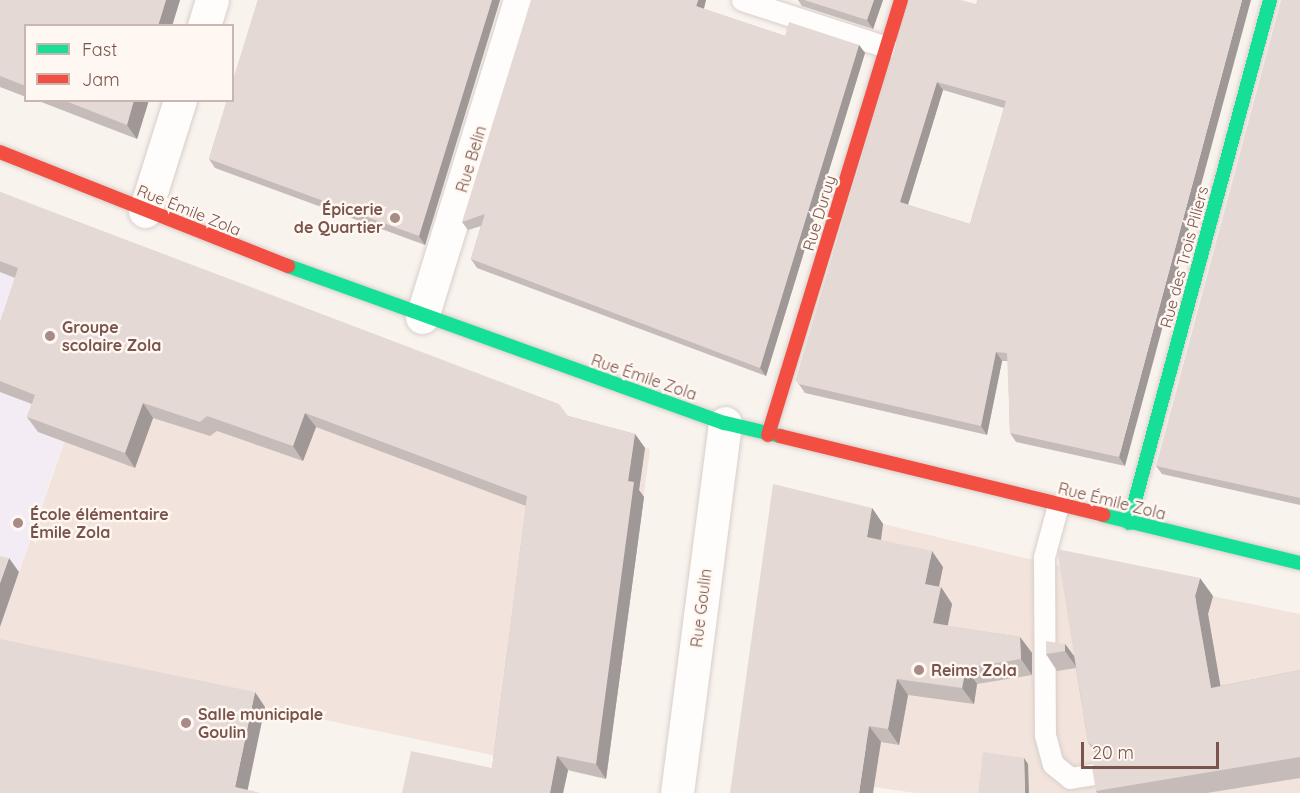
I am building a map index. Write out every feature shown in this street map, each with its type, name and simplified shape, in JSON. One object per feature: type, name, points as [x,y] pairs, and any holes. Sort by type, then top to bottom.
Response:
[{"type":"main road","name":"Rue Duruy","points":[[768,435],[902,0]]},
{"type":"main road","name":"Rue des Trois Piliers","points":[[1129,523],[1270,0]]},
{"type":"main road","name":"Rue Émile Zola","points":[[0,152],[145,211],[422,317],[725,423],[1300,563]]},
{"type":"street","points":[[205,24],[212,0]]},
{"type":"street","name":"Rue Belin","points":[[422,317],[520,0]]},
{"type":"street","points":[[145,211],[179,102]]},
{"type":"street","name":"Rue Goulin","points":[[677,793],[725,423]]},
{"type":"lane","points":[[742,0],[887,47]]},
{"type":"lane","points":[[1058,505],[1044,557],[1045,735],[1053,764],[1070,778],[1102,773]]},
{"type":"shaded area","name":"Groupe scolaire Zola","points":[[0,203],[130,251],[0,626]]},
{"type":"shaded area","points":[[302,317],[650,449],[606,779],[121,677],[0,793],[0,627],[72,420]]},
{"type":"shaded area","points":[[784,500],[1020,557],[1300,614],[1300,793],[915,793],[747,768]]},
{"type":"building","points":[[0,0],[166,0],[159,24],[24,24],[24,85],[0,76]]},
{"type":"building","points":[[258,0],[492,0],[419,236],[209,159],[226,102],[234,102],[234,77]]},
{"type":"building","points":[[531,0],[698,0],[696,6],[785,36],[789,22],[859,45],[760,368],[471,259],[485,214],[462,222]]},
{"type":"building","points":[[804,0],[874,0],[867,20]]},
{"type":"building","points":[[909,0],[961,0],[976,4],[977,0],[1242,0],[1119,457],[1010,433],[1007,353],[996,352],[981,426],[799,384],[796,380]],"holes":[[[937,82],[1006,101],[970,224],[900,202]]]},
{"type":"building","points":[[1281,0],[1300,0],[1300,498],[1156,466]]},
{"type":"building","points":[[68,102],[133,102],[127,125]]},
{"type":"building","points":[[0,192],[559,404],[568,416],[635,434],[628,481],[634,482],[596,764],[557,756],[550,793],[402,793],[411,751],[492,768],[527,496],[305,413],[293,446],[207,416],[200,422],[143,403],[125,453],[27,417],[35,395],[0,381],[0,323],[18,268],[0,261]]},
{"type":"building","points":[[773,484],[872,508],[867,537],[932,551],[925,584],[941,587],[933,623],[1020,637],[1021,659],[966,668],[962,688],[897,679],[888,729],[869,726],[859,793],[730,793]]},
{"type":"building","points":[[1057,549],[1200,578],[1195,596],[1211,688],[1300,670],[1300,757],[1096,791],[1092,767],[1101,752],[1088,742]]},
{"type":"building","points":[[0,556],[9,558],[0,583]]},
{"type":"building","points":[[0,639],[255,692],[235,787],[261,793],[0,793]]},
{"type":"building","points":[[1046,641],[1065,644],[1065,651],[1046,654]]},
{"type":"building","points":[[983,752],[1024,758],[1025,793],[978,793]]},
{"type":"traffic: fast","points":[[1129,523],[1270,0]]},
{"type":"traffic: fast","points":[[288,266],[725,423],[780,436]]},
{"type":"traffic: fast","points":[[1103,515],[1300,563]]},
{"type":"traffic: jam","points":[[768,435],[901,0]]},
{"type":"traffic: jam","points":[[0,152],[288,266]]},
{"type":"traffic: jam","points":[[780,436],[1103,515]]},
{"type":"place","name":"Épicerie de Quartier","points":[[395,218]]},
{"type":"place","name":"Groupe scolaire Zola","points":[[50,336]]},
{"type":"place","name":"École élémentaire Émile Zola","points":[[18,523]]},
{"type":"place","name":"Reims Zola","points":[[919,670]]},
{"type":"place","name":"Salle municipale Goulin","points":[[186,723]]}]
